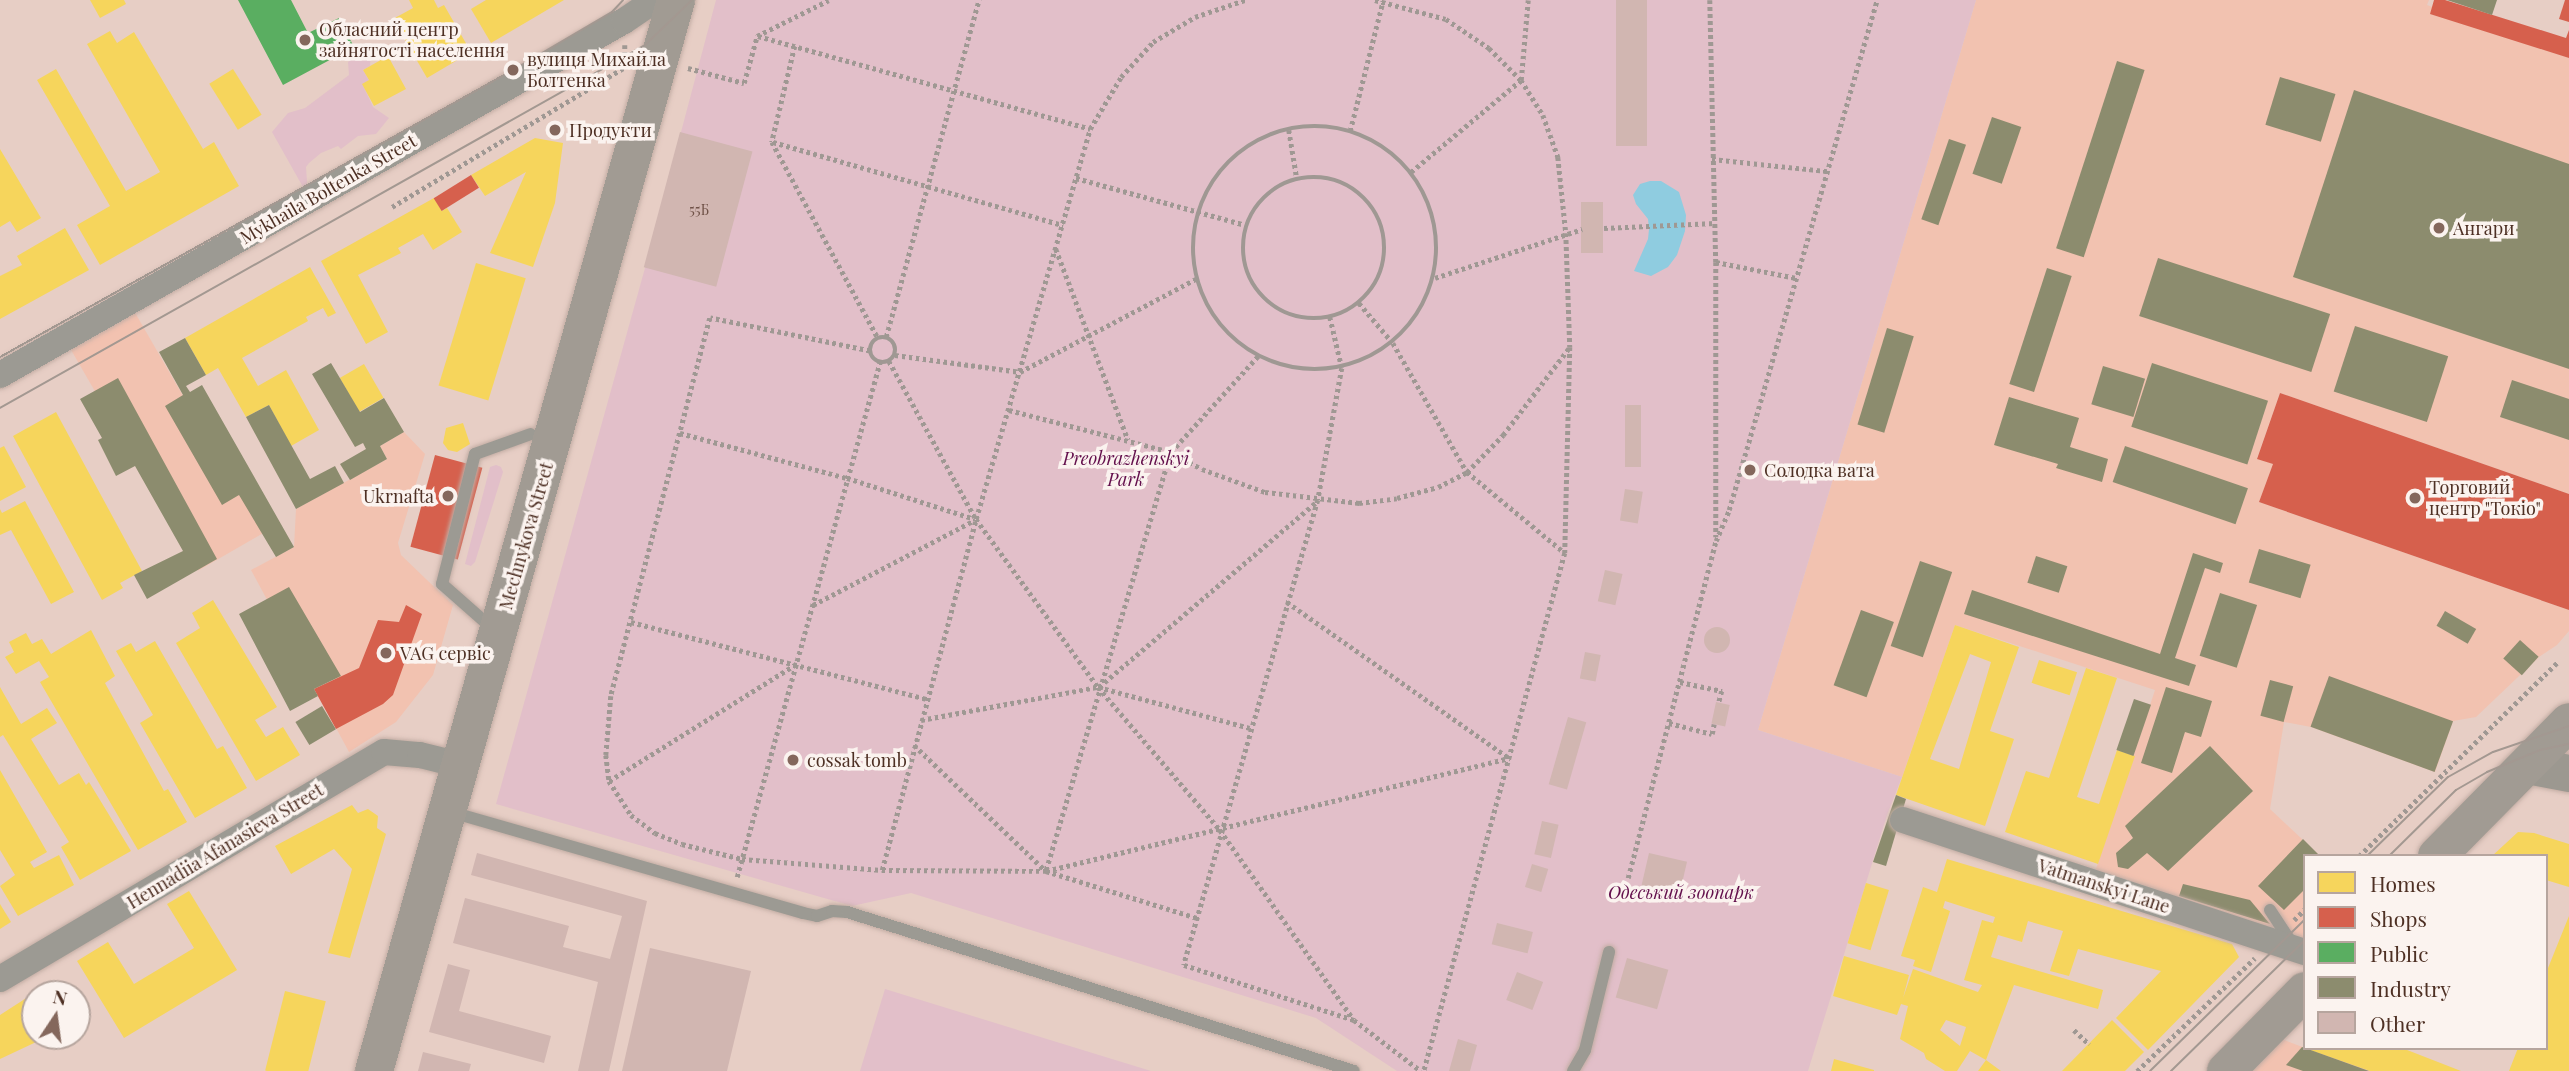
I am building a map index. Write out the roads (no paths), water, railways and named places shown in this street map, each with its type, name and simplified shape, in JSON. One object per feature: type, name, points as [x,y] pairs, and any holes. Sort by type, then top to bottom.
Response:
[{"type":"main road","name":"Mechnykova Street","points":[[374,1071],[498,634],[642,63],[676,0]]},
{"type":"main road","points":[[2439,854],[2569,722]]},
{"type":"main road","points":[[2527,765],[2569,774]]},
{"type":"main road","points":[[2226,1071],[2303,993]]},
{"type":"street","name":"Mykhaila Boltenka Street","points":[[0,375],[624,21],[655,0]]},
{"type":"street","name":"Hennadiia Afanasieva Street","points":[[0,979],[384,752],[420,755],[460,765]]},
{"type":"street","name":"Vatmanskyi Lane","points":[[1903,820],[2289,943]]},
{"type":"lane","points":[[498,634],[442,584],[475,454],[531,434]]},
{"type":"lane","points":[[447,810],[803,913],[817,916],[832,911],[847,912],[1354,1071]]},
{"type":"lane","points":[[2270,910],[2289,943]]},
{"type":"lane","points":[[1573,1071],[1585,1050],[1609,952]]},
{"type":"water","points":[[1661,181],[1679,192],[1686,215],[1685,231],[1677,255],[1668,267],[1651,276],[1634,271],[1648,239],[1649,229],[1648,219],[1636,204],[1633,195],[1640,184]]},
{"type":"tram line","points":[[0,357],[513,70],[612,12],[623,0]]},
{"type":"tram line","points":[[0,408],[645,45],[692,0]]},
{"type":"tram line","points":[[2369,854],[2448,777],[2493,752],[2569,726]]},
{"type":"tram line","points":[[2391,854],[2456,790],[2487,772],[2540,750],[2569,744]]},
{"type":"tram line","points":[[2150,1071],[2303,921]]},
{"type":"tram line","points":[[2171,1071],[2303,942]]},
{"type":"place","name":"Обласний центр зайнятості населення","points":[[305,40]]},
{"type":"place","name":"вулиця Михайла Болтенка","points":[[513,70]]},
{"type":"place","name":"Продукти","points":[[555,130]]},
{"type":"place","name":"Ангари","points":[[2439,228]]},
{"type":"place","name":"Солодка вата","points":[[1750,470]]},
{"type":"place","name":"Ukrnafta","points":[[448,496]]},
{"type":"place","name":"Торговий центр \"Токіо\"","points":[[2415,498]]},
{"type":"place","name":"VAG сервіс","points":[[386,653]]},
{"type":"place","name":"cossak tomb","points":[[793,760]]},
{"type":"park label","name":"Preobrazhenskyi Park","points":[[1126,469]]},
{"type":"park label","name":"Одеський зоопарк","points":[[1681,892]]}]
